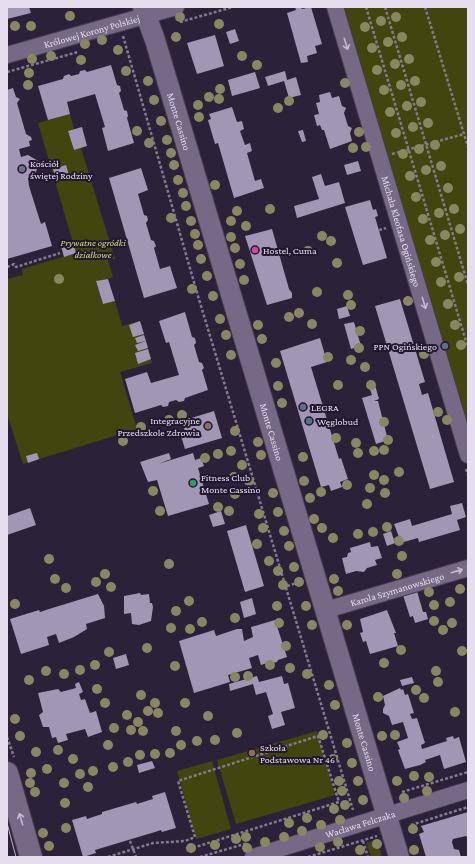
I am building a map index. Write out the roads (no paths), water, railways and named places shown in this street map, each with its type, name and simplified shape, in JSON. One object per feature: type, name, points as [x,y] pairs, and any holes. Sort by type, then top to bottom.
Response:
[{"type":"main road","points":[[7,773],[31,857]]},
{"type":"street","name":"Królowej Korony Polskiej","points":[[7,55],[121,31],[147,18],[176,7]]},
{"type":"street","name":"Michała Kleofasa Ogińskiego","points":[[335,7],[468,455]]},
{"type":"street","name":"Monte Cassino","points":[[147,18],[326,610],[386,825],[399,857]]},
{"type":"street","name":"Karola Szymanowskiego","points":[[326,610],[468,568]]},
{"type":"street","name":"Wacława Felczaka","points":[[252,857],[386,825],[468,790]]},
{"type":"tram line","points":[[7,823],[16,857]]},
{"type":"place","name":"Kościół świętej Rodziny","points":[[22,169]]},
{"type":"place","name":"Hostel, Cuma","points":[[255,250]]},
{"type":"place","name":"PPN Ogińskiego","points":[[445,346]]},
{"type":"place","name":"LEGRA","points":[[303,407]]},
{"type":"place","name":"Węglobud","points":[[309,421]]},
{"type":"place","name":"Integracyjne Przedszkole Zdrowia","points":[[208,426]]},
{"type":"place","name":"Fitness Club Monte Cassino","points":[[193,483]]},
{"type":"place","name":"Szkoła Podstawowa Nr 46","points":[[252,753]]},
{"type":"park label","name":"Prywatne ogródki działkowe","points":[[93,248]]}]
